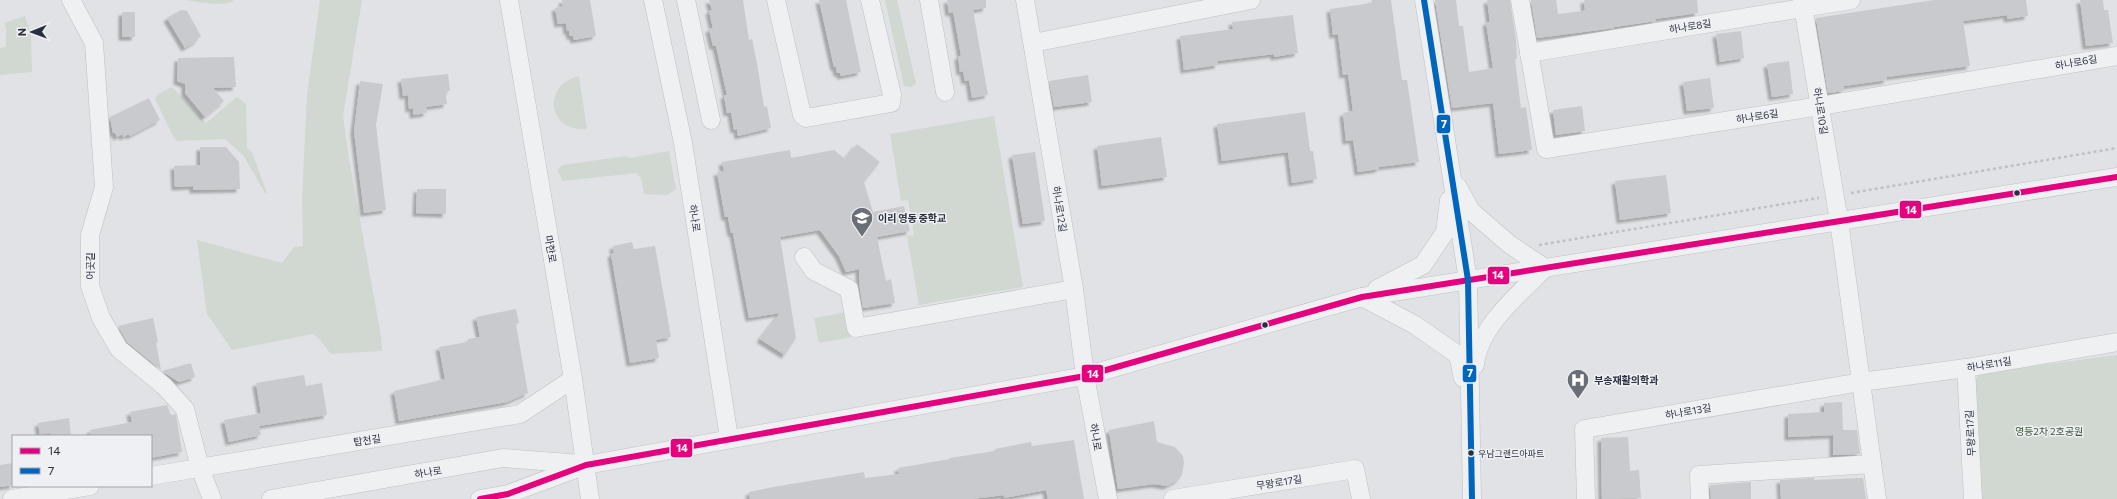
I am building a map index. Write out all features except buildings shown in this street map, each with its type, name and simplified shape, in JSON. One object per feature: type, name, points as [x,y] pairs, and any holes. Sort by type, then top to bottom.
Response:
[{"type":"street","name":"어곳길","points":[[71,0],[94,43],[104,187],[90,235],[90,286],[101,318],[119,349],[164,386],[185,409],[200,468],[212,499]]},
{"type":"street","name":"마한로","points":[[509,0],[574,379],[590,499]]},
{"type":"street","name":"하나로","points":[[653,0],[683,143],[729,438]]},
{"type":"street","points":[[686,0],[711,120]]},
{"type":"street","points":[[776,0],[802,115],[806,118],[891,103],[892,95],[870,0]]},
{"type":"street","points":[[929,0],[945,92]]},
{"type":"street","name":"하나로12길","points":[[1025,0],[1074,289],[1085,376]]},
{"type":"street","points":[[1032,43],[1251,0]]},
{"type":"street","points":[[1424,0],[1468,280],[1472,499]]},
{"type":"street","name":"하나로6길","points":[[1520,0],[1546,149],[1820,106],[2117,56]]},
{"type":"street","name":"하나로8길","points":[[1529,53],[1803,4],[1851,0]]},
{"type":"street","name":"하나로10길","points":[[1803,4],[1839,222]]},
{"type":"street","points":[[1452,176],[1471,211],[1515,249],[1545,268],[1498,314],[1476,352],[1470,405]]},
{"type":"street","points":[[1362,297],[1423,265],[1445,232],[1452,176]]},
{"type":"street","name":"하나로","points":[[480,499],[508,494],[586,464],[1085,376],[1362,297],[1839,222],[2117,176]]},
{"type":"street","points":[[1839,222],[1877,499]]},
{"type":"street","points":[[804,257],[814,271],[849,289],[856,328],[1074,289]]},
{"type":"street","points":[[1362,297],[1415,325],[1458,356],[1470,405]]},
{"type":"street","name":"하나로11길","points":[[1861,382],[1966,368],[2117,342]]},
{"type":"street","name":"무왕로17길","points":[[1966,368],[1973,499]]},
{"type":"street","name":"하나로","points":[[1085,376],[1108,499]]},
{"type":"street","name":"탑천길","points":[[152,476],[520,414],[574,379]]},
{"type":"street","name":"하나로13길","points":[[1586,499],[1584,429],[1861,382]]},
{"type":"street","name":"하나로","points":[[271,499],[504,458],[586,464]]},
{"type":"street","points":[[1700,499],[1699,474],[1872,464]]},
{"type":"street","name":"무왕로17길","points":[[1173,499],[1355,469],[1361,499]]},
{"type":"street","points":[[12,499],[84,487]]},
{"type":"path","points":[[1515,249],[2117,148]]},
{"type":"green space","points":[[184,0],[234,0],[224,4],[218,4]]},
{"type":"green space","points":[[320,0],[362,0],[343,116],[349,159],[381,336],[382,351],[331,354],[313,334],[232,350],[207,314],[197,240],[282,263],[294,247],[303,246],[302,198],[307,95]]},
{"type":"green space","points":[[885,0],[897,0],[916,84],[911,87],[904,86]]},
{"type":"green space","points":[[25,16],[31,35],[32,72],[0,75],[0,48],[6,47],[6,27],[4,23]]},
{"type":"green space","points":[[579,76],[587,129],[574,128],[564,124],[557,116],[554,107],[555,98],[559,89],[567,81]]},
{"type":"green space","points":[[172,87],[206,123],[237,97],[246,104],[247,148],[252,152],[267,193],[265,193],[243,155],[225,139],[178,141],[174,138],[155,99],[158,94]]},
{"type":"green space","points":[[994,116],[1023,287],[919,305],[907,236],[914,235],[908,200],[901,201],[890,134]]},
{"type":"green space","points":[[669,151],[676,189],[667,195],[644,194],[641,178],[637,173],[563,181],[557,170],[563,165],[626,156],[629,158]]},
{"type":"green space","points":[[847,312],[852,337],[819,343],[814,318]]},
{"type":"green space","name":"영등2차 2호공원","points":[[2117,355],[2117,499],[1979,499],[1972,385],[1980,373]]},
{"type":"transit line","name":"7","points":[[1424,0],[1468,280],[1472,499]]},
{"type":"transit line","name":"14","points":[[480,499],[508,494],[586,465],[1085,376],[1362,297],[2117,177]]},
{"type":"place","name":"이리 영동 중학교","points":[[862,238]]},
{"type":"place","name":"부송재활의학과","points":[[1578,400]]},
{"type":"place","name":"우남그랜드아파트","points":[[1471,453]]}]
